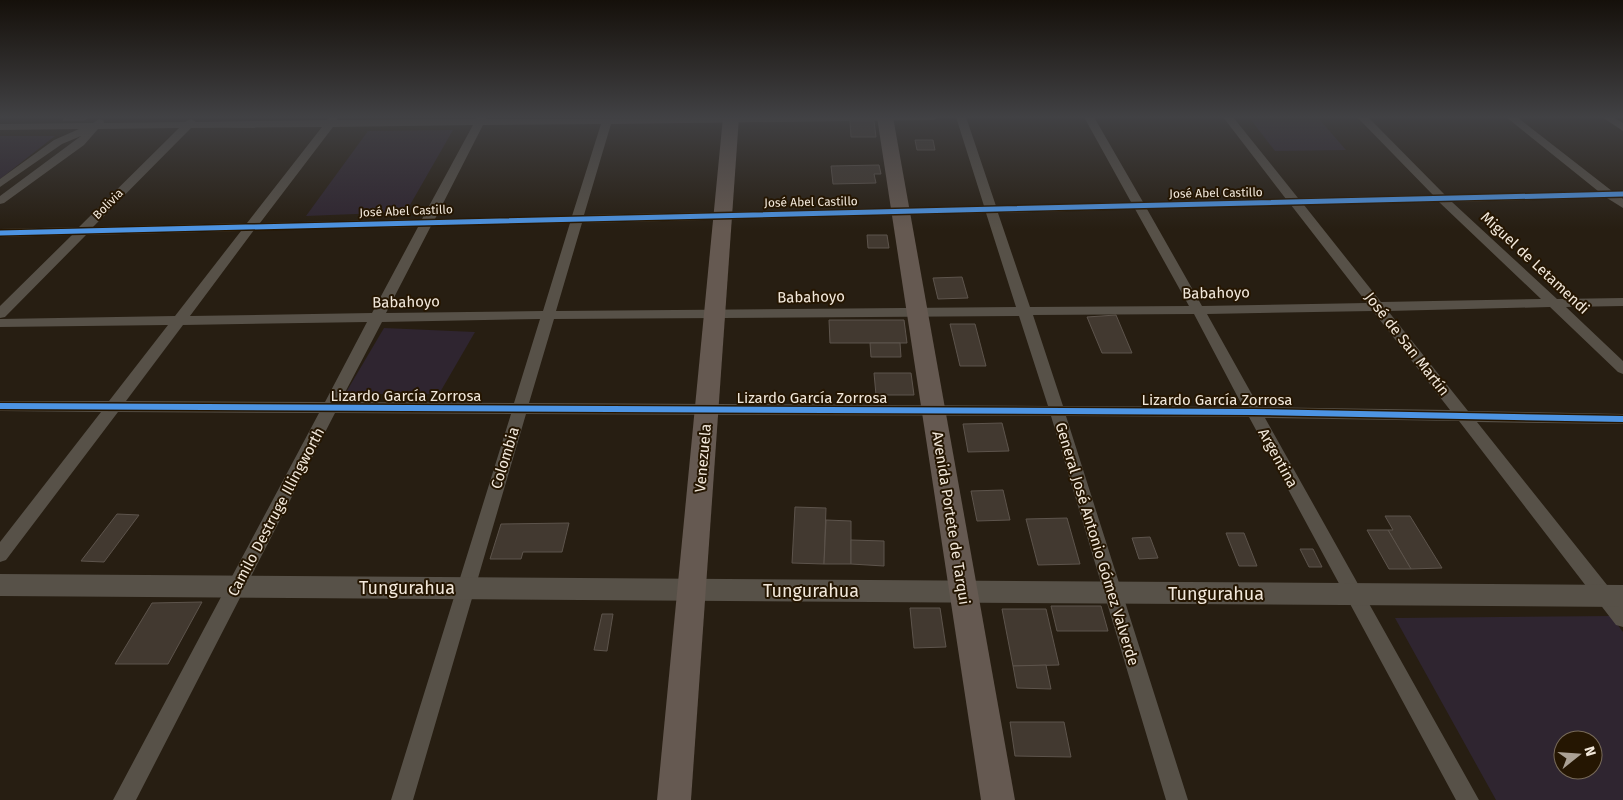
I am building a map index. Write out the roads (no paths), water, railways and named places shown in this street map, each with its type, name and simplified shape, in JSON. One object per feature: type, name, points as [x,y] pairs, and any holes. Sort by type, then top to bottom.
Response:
[{"type":"main road","name":"Venezuela","points":[[674,800],[728,154]]},
{"type":"main road","name":"Avenida Portete de Tarqui","points":[[891,154],[998,800]]},
{"type":"main road","name":"Tungurahua","points":[[0,585],[1614,596]]},
{"type":"street","points":[[0,184],[41,154]]},
{"type":"street","points":[[0,201],[64,154]]},
{"type":"street","name":"Bolivia","points":[[0,314],[159,154]]},
{"type":"street","points":[[0,555],[306,154]]},
{"type":"street","name":"Camilo Destruge Illingworth","points":[[124,800],[463,154]]},
{"type":"street","name":"Colombia","points":[[402,800],[597,154]]},
{"type":"street","name":"General José Antonio Gómez Valverde","points":[[973,154],[1057,411],[1177,800]]},
{"type":"street","name":"Argentina","points":[[1110,154],[1198,310],[1468,800]]},
{"type":"street","name":"José de San Martín","points":[[1257,154],[1463,416],[1614,596],[1623,618]]},
{"type":"street","name":"Miguel de Letamendi","points":[[1399,154],[1443,199],[1623,369]]},
{"type":"street","points":[[1559,154],[1623,205]]},
{"type":"street","name":"José Abel Castillo","points":[[0,233],[1623,194]]},
{"type":"street","name":"Babahoyo","points":[[0,323],[548,315],[1198,310],[1623,302]]},
{"type":"street","name":"Lizardo García Zorrosa","points":[[0,406],[1253,412],[1623,419]]}]
